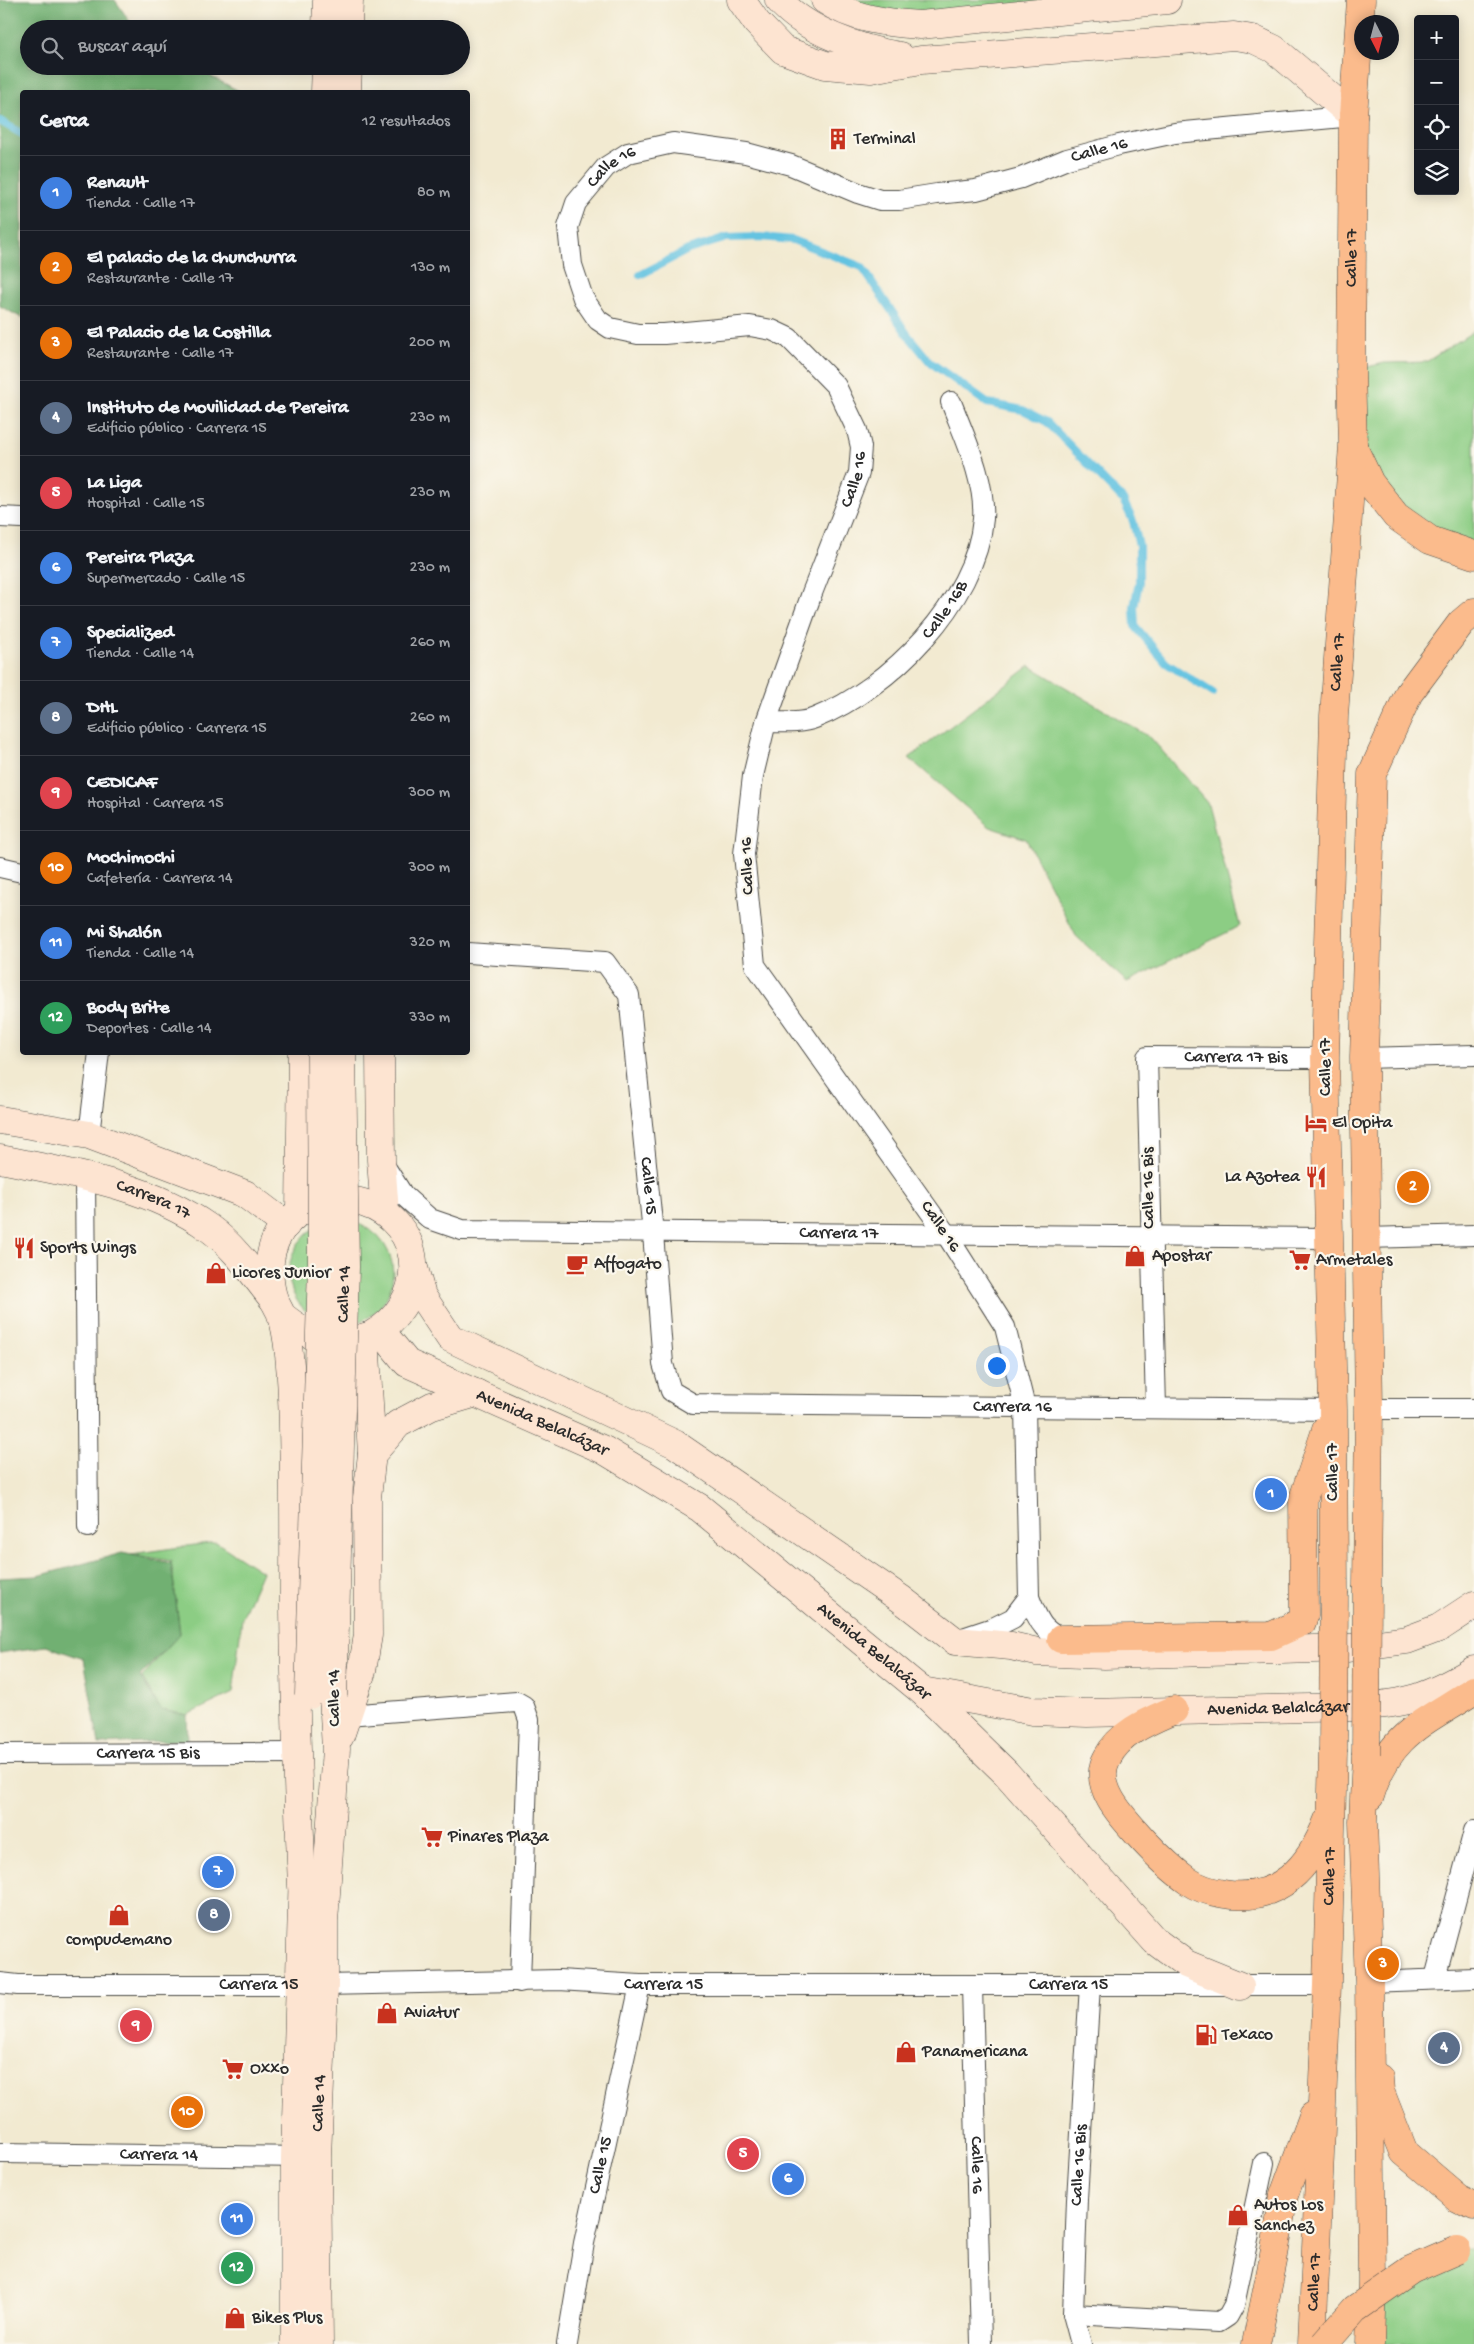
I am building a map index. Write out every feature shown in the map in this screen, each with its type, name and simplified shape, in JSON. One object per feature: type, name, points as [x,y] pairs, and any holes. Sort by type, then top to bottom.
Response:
[{"type":"main road","points":[[326,20],[327,0]]},
{"type":"main road","points":[[348,20],[349,0]]},
{"type":"main road","points":[[740,0],[757,23],[783,50],[825,65],[870,69],[921,60],[1234,36],[1252,39],[1274,49],[1354,116]]},
{"type":"main road","points":[[778,0],[786,8],[814,27],[871,52],[921,60]]},
{"type":"main road","points":[[825,0],[868,19],[893,24],[920,25],[1167,0]]},
{"type":"main road","name":"Calle 17","points":[[1312,2344],[1327,1985],[1333,1752],[1333,1410],[1325,1058],[1334,716],[1353,445],[1351,371],[1354,116],[1362,0]]},
{"type":"main road","points":[[326,75],[326,90]]},
{"type":"main road","points":[[347,90],[348,75]]},
{"type":"main road","points":[[1353,445],[1370,483],[1396,516],[1430,540],[1474,555]]},
{"type":"main road","name":"Calle 17","points":[[1370,2344],[1372,2270],[1369,1982],[1363,1822],[1366,1754],[1369,1409],[1364,1058],[1372,774],[1409,693],[1460,623],[1474,612]]},
{"type":"main road","points":[[293,1219],[302,1055]]},
{"type":"main road","name":"Calle 14","points":[[312,1984],[324,1922],[336,1749],[330,1702],[322,1266],[321,1055]]},
{"type":"main road","name":"Calle 14","points":[[296,2344],[306,2157],[312,1984],[302,1886],[330,1702],[346,1267],[342,1055]]},
{"type":"main road","points":[[380,1055],[381,1160],[386,1213]]},
{"type":"main road","points":[[0,1120],[89,1135],[245,1194],[293,1219]]},
{"type":"main road","name":"Carrera 17","points":[[0,1159],[85,1176],[164,1202],[210,1228],[240,1258],[277,1307]]},
{"type":"main road","points":[[302,1886],[296,1754],[292,1378],[277,1307],[270,1260],[276,1242],[293,1219],[316,1204],[343,1199],[370,1204],[386,1213],[400,1228],[410,1247],[422,1296],[450,1338],[574,1394],[675,1444],[901,1599],[955,1641],[1011,1646],[1037,1652],[1104,1655],[1348,1648],[1408,1640],[1439,1628],[1474,1605]]},
{"type":"main road","points":[[277,1307],[314,1337],[332,1342],[350,1342],[373,1334],[393,1321],[409,1297],[414,1268]]},
{"type":"main road","points":[[330,1702],[362,1671],[368,1635],[367,1497],[372,1454],[373,1334]]},
{"type":"main road","name":"Avenida Belalcázar","points":[[373,1334],[407,1363],[604,1450],[700,1508],[922,1690],[1033,1712],[1087,1713],[1392,1705],[1424,1697],[1474,1670]]},
{"type":"main road","points":[[372,1454],[398,1424],[432,1406],[476,1392]]},
{"type":"main road","points":[[1061,1639],[1271,1636],[1302,1622],[1304,1615],[1303,1499],[1333,1410]]},
{"type":"main road","points":[[922,1690],[1006,1773],[1155,1941],[1186,1964],[1240,1986]]},
{"type":"main road","points":[[1363,1822],[1376,1778],[1386,1758],[1403,1737],[1423,1721],[1474,1690]]},
{"type":"main road","points":[[1174,1710],[1138,1726],[1122,1740],[1107,1758],[1102,1772],[1106,1789],[1119,1814],[1158,1857],[1189,1882],[1211,1892],[1235,1896],[1258,1894],[1283,1884],[1304,1865],[1319,1844],[1332,1810]]},
{"type":"main road","points":[[1369,1982],[1380,2091],[1404,2152],[1458,2198],[1474,2206]]},
{"type":"main road","points":[[1256,2344],[1284,2195],[1322,2093]]},
{"type":"main road","name":"Calle 14","points":[[306,2157],[319,2344]]},
{"type":"main road","points":[[1324,2344],[1355,2309],[1411,2270],[1466,2248]]},
{"type":"street","name":"Calle 16","points":[[1104,1655],[1061,1639],[1045,1630],[1035,1614],[1029,1597],[1024,1407],[1005,1327],[946,1234],[755,965],[744,854],[753,776],[766,722],[812,594],[859,472],[861,447],[857,430],[836,386],[789,338],[772,330],[750,326],[664,334],[638,334],[610,328],[598,320],[583,298],[575,274],[568,227],[576,203],[606,167],[628,153],[673,143],[713,147],[791,165],[858,194],[880,200],[899,200],[976,190],[1021,178],[1067,159],[1118,145],[1175,133],[1354,116]]},
{"type":"street","name":"Calle 16B","points":[[766,722],[797,722],[815,718],[856,696],[890,672],[920,642],[955,596],[976,550],[983,517],[981,495],[974,464],[951,402]]},
{"type":"street","points":[[0,517],[20,518]]},
{"type":"street","points":[[0,867],[20,872]]},
{"type":"street","name":"Calle 15","points":[[470,953],[605,962],[629,995],[653,1233],[663,1364],[671,1391],[693,1404]]},
{"type":"street","points":[[89,1135],[99,1055]]},
{"type":"street","points":[[1364,1058],[1474,1055]]},
{"type":"street","name":"Carrera 17 Bis","points":[[1146,1057],[1325,1058]]},
{"type":"street","name":"Calle 16 Bis","points":[[1146,1057],[1156,1408]]},
{"type":"street","name":"Carrera 17","points":[[381,1160],[403,1195],[416,1207],[430,1218],[462,1230],[1328,1238]]},
{"type":"street","points":[[85,1176],[88,1527]]},
{"type":"street","points":[[1367,1238],[1474,1235]]},
{"type":"street","name":"Carrera 16","points":[[693,1404],[1333,1410]]},
{"type":"street","points":[[1369,1409],[1474,1409]]},
{"type":"street","points":[[955,1641],[993,1628],[1013,1618],[1029,1597]]},
{"type":"street","points":[[330,1702],[516,1702],[524,1706],[529,1720],[520,1982]]},
{"type":"street","name":"Carrera 15 Bis","points":[[0,1754],[296,1754]]},
{"type":"street","points":[[1435,1978],[1474,1831]]},
{"type":"street","points":[[1369,1982],[1474,1978]]},
{"type":"street","name":"Carrera 15","points":[[0,1983],[18,1985],[312,1984],[559,1980],[640,1985],[1327,1985]]},
{"type":"street","name":"Calle 15","points":[[567,2344],[584,2243],[640,1985]]},
{"type":"street","name":"Calle 16","points":[[972,1985],[981,2344]]},
{"type":"street","name":"Calle 16 Bis","points":[[1081,2344],[1073,2314],[1077,2199],[1090,1986]]},
{"type":"street","name":"Carrera 14","points":[[0,2152],[306,2157]]},
{"type":"street","points":[[1073,2314],[1219,2322],[1228,2316],[1234,2306],[1264,2163]]},
{"type":"green space","points":[[0,0],[115,0],[129,20],[20,20],[20,75],[208,75],[237,90],[20,90],[20,317],[0,306]]},
{"type":"green space","points":[[825,0],[1167,0],[920,25]]},
{"type":"green space","points":[[1474,331],[1474,555],[1370,483],[1351,371],[1384,363],[1426,362]]},
{"type":"green space","points":[[1030,666],[1151,738],[1208,804],[1240,926],[1127,982],[1076,936],[1026,839],[989,827],[909,758]]},
{"type":"green space","points":[[341,1221],[361,1225],[378,1236],[389,1253],[393,1273],[389,1293],[378,1310],[361,1321],[341,1325],[321,1321],[304,1310],[293,1293],[289,1273],[293,1253],[304,1236],[321,1225]]},
{"type":"green space","points":[[216,1542],[262,1572],[242,1618],[233,1693],[187,1715],[161,1710],[142,1677],[180,1633],[171,1561],[131,1554]]},
{"type":"green space","points":[[122,1553],[171,1563],[180,1634],[140,1676],[161,1710],[187,1715],[188,1740],[99,1744],[84,1659],[46,1646],[0,1653],[0,1578],[38,1576]]},
{"type":"green space","points":[[1457,2250],[1474,2250],[1474,2344],[1371,2344],[1372,2298]]},
{"type":"waterway","points":[[0,121],[20,133]]},
{"type":"waterway","points":[[640,275],[688,250],[727,238],[761,237],[793,240],[862,267],[907,334],[930,362],[987,403],[1023,410],[1047,422],[1123,500],[1133,521],[1139,546],[1139,582],[1134,607],[1135,626],[1166,663],[1213,693]]},
{"type":"place","name":"Terminal","points":[[838,139]]},
{"type":"place","name":"El Opita","points":[[1316,1123]]},
{"type":"place","name":"La Azotea","points":[[1316,1177]]},
{"type":"place","name":"El palacio de la chunchurra","points":[[1413,1187]]},
{"type":"place","name":"Sports Wings","points":[[24,1248]]},
{"type":"place","name":"Apostar","points":[[1135,1256]]},
{"type":"place","name":"Armetales","points":[[1300,1260]]},
{"type":"place","name":"Affogato","points":[[577,1264]]},
{"type":"place","name":"Licores Junior","points":[[216,1273]]},
{"type":"place","name":"Renault","points":[[1271,1494]]},
{"type":"place","name":"Pinares Plaza","points":[[432,1837]]},
{"type":"place","name":"Specialized","points":[[218,1872]]},
{"type":"place","name":"compudemano","points":[[119,1915]]},
{"type":"place","name":"DHL","points":[[214,1915]]},
{"type":"place","name":"El Palacio de la Costilla","points":[[1383,1964]]},
{"type":"place","name":"Aviatur","points":[[387,2013]]},
{"type":"place","name":"CEDICAF","points":[[136,2026]]},
{"type":"place","name":"Texaco","points":[[1206,2035]]},
{"type":"place","name":"Instituto de Movilidad de Pereira","points":[[1444,2048]]},
{"type":"place","name":"Panamericana","points":[[906,2052]]},
{"type":"place","name":"Oxxo","points":[[233,2069]]},
{"type":"place","name":"Mochimochi","points":[[187,2112]]},
{"type":"place","name":"La Liga","points":[[743,2154]]},
{"type":"place","name":"Pereira Plaza","points":[[788,2179]]},
{"type":"place","name":"Autos Los Sanchez","points":[[1238,2215]]},
{"type":"place","name":"Mi Shalón","points":[[237,2219]]},
{"type":"place","name":"Body Brite","points":[[237,2268]]},
{"type":"place","name":"Bikes Plus","points":[[235,2318]]}]
